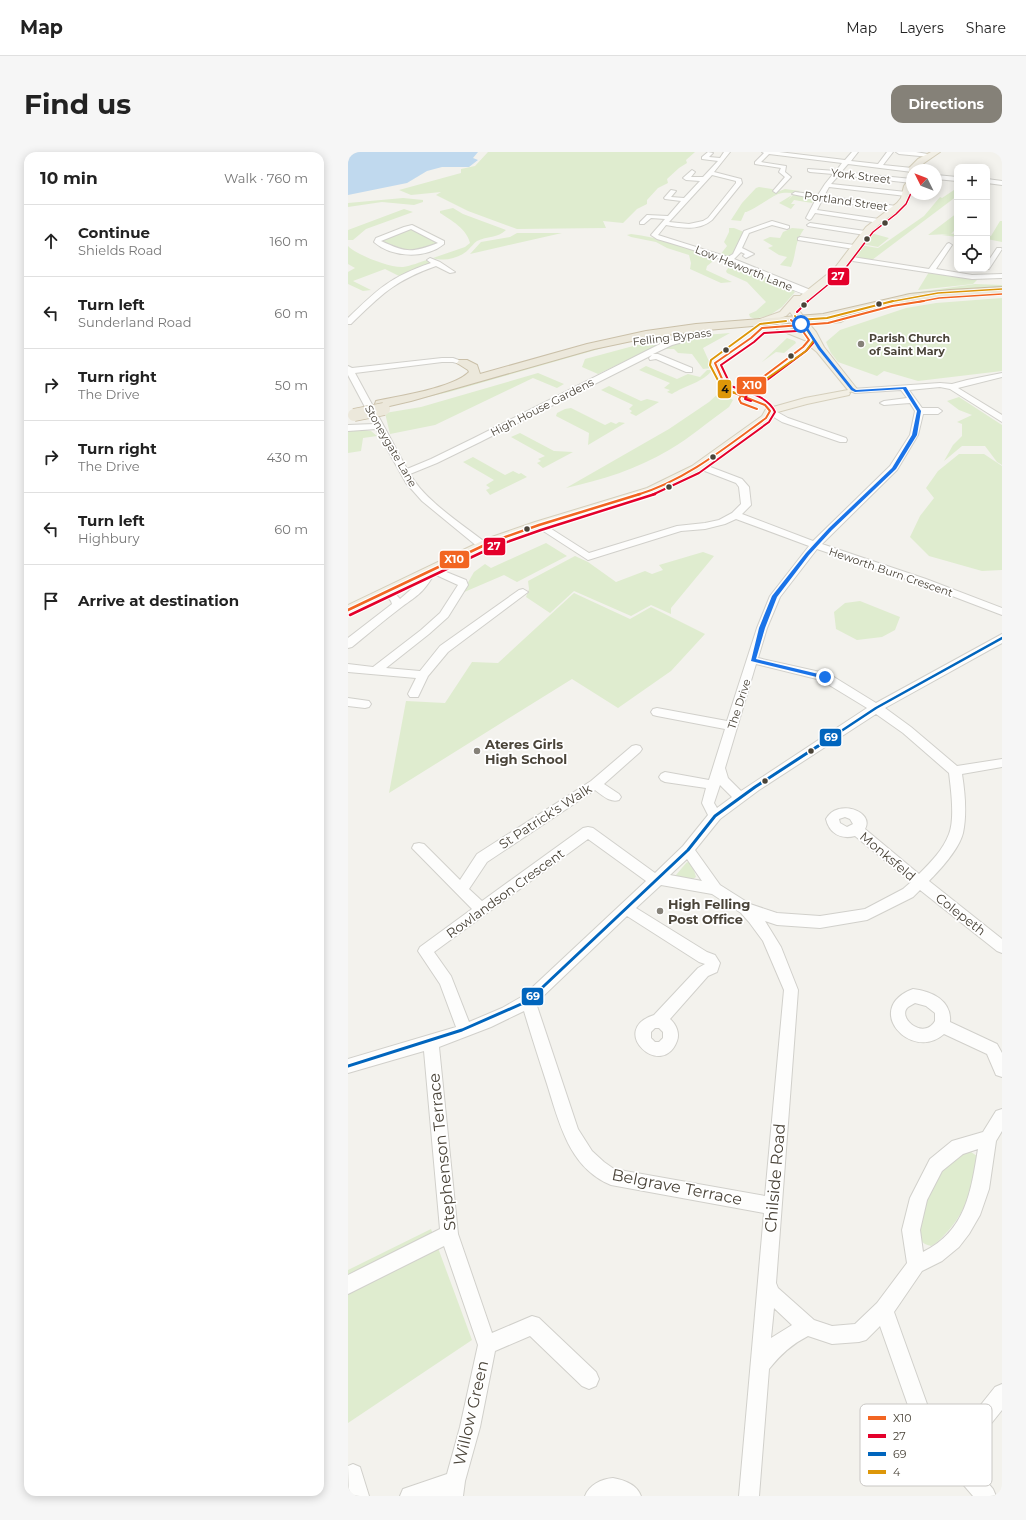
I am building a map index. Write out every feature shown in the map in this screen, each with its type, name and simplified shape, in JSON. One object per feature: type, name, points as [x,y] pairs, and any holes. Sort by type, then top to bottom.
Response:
[{"type":"highway","name":"Felling Bypass","points":[[351,412],[451,393],[602,349],[633,342],[687,334],[780,327],[836,316],[893,301],[923,296],[1002,290]]},
{"type":"highway","name":"Felling Bypass","points":[[383,407],[622,338],[668,331],[754,324],[849,320],[878,310],[907,303],[939,298],[1002,294]]},
{"type":"highway","points":[[439,391],[474,376],[474,369],[463,363]]},
{"type":"main road","points":[[917,164],[933,154]]},
{"type":"main road","points":[[348,610],[432,571],[482,545],[539,525],[651,491],[700,466],[766,418],[770,411],[849,391],[840,373],[799,323],[797,303],[808,292],[819,287],[820,284],[837,271],[865,233],[896,208],[906,194]]},
{"type":"main road","points":[[732,326],[744,327],[799,323]]},
{"type":"street","points":[[668,220],[705,180],[727,152]]},
{"type":"street","points":[[765,152],[906,169]]},
{"type":"street","points":[[768,152],[755,165],[791,167]]},
{"type":"street","points":[[809,218],[827,185],[855,152]]},
{"type":"street","points":[[879,166],[890,152]]},
{"type":"street","points":[[899,152],[933,154]]},
{"type":"street","points":[[710,153],[703,159],[722,160]]},
{"type":"street","points":[[776,190],[788,177],[782,172],[784,166]]},
{"type":"street","name":"York Street","points":[[810,170],[906,179]]},
{"type":"street","points":[[692,172],[685,178],[705,180]]},
{"type":"street","points":[[642,223],[650,215],[689,225],[705,223],[708,221],[740,183],[739,180],[732,177],[710,173]]},
{"type":"street","points":[[942,178],[954,179]]},
{"type":"street","points":[[990,181],[1000,183]]},
{"type":"street","points":[[827,185],[906,194]]},
{"type":"street","points":[[673,191],[666,199],[686,200]]},
{"type":"street","name":"Portland Street","points":[[796,194],[896,208]]},
{"type":"street","points":[[813,211],[880,221]]},
{"type":"street","name":"Low Heworth Lane","points":[[668,220],[654,235],[659,238],[698,248],[808,292]]},
{"type":"street","points":[[756,222],[765,225]]},
{"type":"street","points":[[729,260],[734,257],[746,232],[775,223],[787,227]]},
{"type":"street","points":[[810,225],[865,233]]},
{"type":"street","points":[[416,253],[441,244],[442,242],[412,227],[406,228],[377,241],[403,254],[416,253],[438,263],[452,272]]},
{"type":"street","points":[[800,239],[854,247]]},
{"type":"street","points":[[932,270],[949,245]]},
{"type":"street","points":[[738,249],[751,254],[746,256]]},
{"type":"street","points":[[990,264],[999,249]]},
{"type":"street","points":[[846,258],[972,277],[1002,276]]},
{"type":"street","points":[[348,322],[375,295],[387,286],[410,274],[438,263]]},
{"type":"street","points":[[985,277],[986,272]]},
{"type":"street","name":"High House Gardens","points":[[404,473],[434,461],[669,343],[680,340]]},
{"type":"street","points":[[653,358],[655,356],[689,370]]},
{"type":"street","points":[[349,370],[442,360],[453,360],[463,363]]},
{"type":"street","name":"Stoneygate Lane","points":[[349,370],[404,473],[416,490],[445,517],[482,545]]},
{"type":"street","points":[[952,387],[967,382],[1002,375]]},
{"type":"street","points":[[849,391],[940,385],[952,387],[1002,419]]},
{"type":"street","points":[[904,388],[919,411],[938,411]]},
{"type":"street","points":[[884,403],[913,400]]},
{"type":"street","points":[[770,411],[785,420],[843,440]]},
{"type":"street","name":"The Drive","points":[[715,816],[708,803],[762,628],[775,596],[815,545],[894,468],[914,435],[919,411]]},
{"type":"street","points":[[348,428],[378,426]]},
{"type":"street","points":[[539,525],[588,557],[680,528],[705,526],[722,522],[734,515],[746,505],[744,487],[740,481],[700,466]]},
{"type":"street","name":"Heworth Burn Crescent","points":[[734,515],[815,545],[922,581],[1002,612]]},
{"type":"street","points":[[348,644],[397,605],[411,597],[432,571],[462,582],[463,585],[444,615],[376,670]]},
{"type":"street","points":[[388,592],[396,600],[397,605]]},
{"type":"street","points":[[414,694],[423,675],[444,649],[523,592]]},
{"type":"street","points":[[348,1066],[465,1031],[508,1013],[528,1001],[658,880],[688,850],[715,816],[876,708],[1002,638]]},
{"type":"street","points":[[745,908],[777,919],[820,922],[867,914],[908,893],[940,862],[956,834],[959,799],[954,771],[907,730],[876,708],[825,677],[753,660]]},
{"type":"street","points":[[350,671],[376,670],[423,675]]},
{"type":"street","points":[[348,702],[365,704]]},
{"type":"street","points":[[657,712],[731,726]]},
{"type":"street","name":"St Patrick's Walk","points":[[461,890],[482,858],[595,784],[636,749]]},
{"type":"street","points":[[954,771],[1002,763]]},
{"type":"street","points":[[719,769],[723,780],[740,798]]},
{"type":"street","points":[[665,777],[714,785]]},
{"type":"street","points":[[595,784],[615,797]]},
{"type":"street","name":"Monksfeld","points":[[856,830],[920,882]]},
{"type":"street","name":"Rowlandson Crescent","points":[[465,1031],[446,981],[425,951],[588,832],[658,880]]},
{"type":"street","points":[[419,848],[482,910]]},
{"type":"street","name":"Chilside Road","points":[[688,850],[716,889],[745,908],[767,935],[779,958],[791,990],[748,1496]]},
{"type":"street","name":"Chilside Road","points":[[658,880],[716,889]]},
{"type":"street","name":"Colepeth","points":[[920,882],[1002,947]]},
{"type":"street","points":[[627,909],[704,958],[710,958],[713,963],[712,968],[702,972],[658,1021]]},
{"type":"street","name":"Belgrave Terrace","points":[[528,1001],[571,1133],[586,1157],[598,1168],[611,1177],[773,1206]]},
{"type":"street","points":[[942,1025],[997,1049],[1002,1070]]},
{"type":"street","name":"Stephenson Terrace","points":[[431,1041],[449,1234],[487,1345]]},
{"type":"street","points":[[766,1285],[772,1294],[808,1327],[832,1335],[859,1333],[884,1310],[916,1265],[936,1255],[953,1241],[974,1209],[980,1189],[988,1138],[1002,1117]]},
{"type":"street","points":[[916,1265],[911,1230],[912,1225],[919,1198],[936,1165],[958,1148],[988,1138]]},
{"type":"street","points":[[348,1285],[449,1234]]},
{"type":"street","points":[[884,1310],[917,1404]]},
{"type":"street","points":[[487,1345],[532,1325],[589,1379]]},
{"type":"street","points":[[760,1366],[770,1351],[782,1340],[808,1327]]},
{"type":"street","name":"Willow Green","points":[[410,1496],[454,1489],[470,1427],[487,1345]]},
{"type":"street","points":[[992,1407],[1002,1394]]},
{"type":"street","points":[[353,1474],[359,1496]]},
{"type":"street","points":[[977,1486],[986,1496]]},
{"type":"street","points":[[595,1496],[606,1489],[614,1488],[623,1490],[631,1496]]},
{"type":"green space","points":[[488,152],[695,152],[686,160],[687,163],[667,179],[668,183],[658,188],[647,200],[647,204],[637,209],[623,223],[603,221],[606,228],[517,229],[468,211],[436,195],[441,192],[411,195],[399,190],[461,173],[461,169],[475,166]]},
{"type":"green space","points":[[756,188],[772,189],[777,192],[785,189],[800,191],[797,193],[778,194],[745,212],[741,221],[731,220],[742,203]]},
{"type":"green space","points":[[954,190],[954,198],[872,260],[852,257],[860,245],[878,248],[924,216],[937,200],[942,200],[942,198]]},
{"type":"green space","points":[[792,195],[788,200],[793,195],[816,198],[812,203],[794,200],[791,204],[795,204],[791,209],[779,203]]},
{"type":"green space","points":[[403,198],[423,200],[423,202],[414,205],[382,202],[348,207],[348,203]]},
{"type":"green space","points":[[453,208],[463,214],[506,230],[496,236],[477,241],[465,253],[456,257],[442,260],[433,258],[465,247],[470,243],[466,233],[462,229],[440,213],[440,211]]},
{"type":"green space","points":[[404,209],[413,212],[366,229],[353,240],[348,240],[348,230]]},
{"type":"green space","points":[[954,215],[954,231],[951,234],[954,234],[954,237],[942,235],[949,234],[928,235]]},
{"type":"green space","points":[[1000,221],[1002,221],[1002,242],[990,240]]},
{"type":"green space","points":[[729,228],[734,228],[744,232],[732,256],[727,257],[720,255],[727,246],[724,242],[729,232]]},
{"type":"green space","points":[[792,228],[804,229],[797,243],[791,267],[780,265],[787,257],[779,255],[768,248],[773,246],[763,240],[770,237],[780,238],[783,232]]},
{"type":"green space","points":[[411,229],[438,243],[409,253],[381,242],[381,240]]},
{"type":"green space","points":[[517,233],[562,233],[470,254],[481,242],[510,237]]},
{"type":"green space","points":[[871,233],[889,238],[878,247],[862,244]]},
{"type":"green space","points":[[631,234],[675,243],[717,258],[707,266],[706,270],[732,282],[721,283],[690,269],[691,263],[689,255],[667,248],[656,242],[627,235]]},
{"type":"green space","points":[[348,246],[352,250],[366,257],[397,267],[412,265],[427,260],[430,264],[399,276],[385,269],[353,281],[371,290],[363,291],[348,284],[348,272],[355,268],[348,264]]},
{"type":"green space","points":[[735,265],[792,289],[795,292],[782,307],[770,315],[755,319],[750,317],[749,314],[756,311],[766,302],[747,282],[727,273],[726,271],[729,267]]},
{"type":"green space","points":[[929,272],[977,280],[973,284],[918,290]]},
{"type":"green space","points":[[975,284],[1002,285],[1002,288],[908,296],[904,294]]},
{"type":"green space","points":[[1002,298],[1002,371],[918,381],[884,371],[877,376],[838,362],[831,353],[826,342],[840,330],[906,308],[936,303]]},
{"type":"green space","points":[[743,327],[663,334],[613,345],[449,392],[379,408],[448,391],[580,351],[664,332]]},
{"type":"green space","points":[[730,333],[703,348],[712,368],[703,369],[692,354],[678,353],[674,349],[663,349],[665,346],[682,341],[680,337]]},
{"type":"green space","points":[[787,338],[795,341],[796,343],[784,353],[776,352],[762,362]]},
{"type":"green space","points":[[637,345],[659,345],[598,374],[582,367],[585,359]]},
{"type":"green space","points":[[646,366],[677,379],[688,374],[700,377],[707,370],[712,370],[699,381],[672,394],[667,392],[670,390],[664,388],[670,383],[639,370]]},
{"type":"green space","points":[[538,373],[564,384],[557,388],[533,378],[435,425],[390,434],[385,413],[421,407]]},
{"type":"green space","points":[[609,386],[641,401],[647,399],[659,402],[636,416],[630,413],[632,411],[629,409],[633,405],[601,390]]},
{"type":"green space","points":[[720,392],[733,400],[729,407],[677,445],[657,457],[632,468],[566,488],[669,429],[709,402]]},
{"type":"green space","points":[[959,397],[1002,425],[1002,465],[997,462],[985,446],[962,446],[944,461],[953,445],[962,436],[962,424],[957,422],[972,415],[959,410],[947,401]]},
{"type":"green space","points":[[571,408],[605,425],[611,422],[616,424],[619,422],[625,423],[588,445],[589,433],[556,416],[557,413]]},
{"type":"green space","points":[[348,431],[371,431],[377,436],[363,438],[361,451],[348,453]]},
{"type":"green space","points":[[520,433],[554,451],[573,452],[543,468],[537,463],[541,461],[538,459],[545,456],[511,437]]},
{"type":"green space","points":[[959,454],[984,454],[1002,466],[1002,570],[982,571],[929,556],[910,537],[920,516],[934,498],[926,488],[938,471]]},
{"type":"green space","points":[[473,457],[505,475],[513,471],[519,474],[521,473],[527,477],[490,495],[486,490],[490,488],[486,485],[494,480],[463,462]]},
{"type":"green space","points":[[546,543],[567,556],[517,582],[504,575],[462,593],[474,572],[485,564],[491,568]]},
{"type":"green space","points":[[703,552],[714,556],[671,608],[671,614],[651,605],[631,616],[574,591],[550,613],[526,597],[529,589],[528,581],[575,556],[588,562],[616,582],[645,571],[652,574],[663,570],[659,565]]},
{"type":"green space","name":"Ateres Girls High School","points":[[574,593],[630,619],[651,607],[705,634],[671,671],[618,708],[572,679],[389,793],[406,701],[445,703],[472,662],[498,663]]},
{"type":"green space","points":[[860,601],[900,617],[895,630],[882,637],[857,640],[836,629],[834,612],[845,603]]},
{"type":"green space","points":[[687,862],[692,864],[696,877],[693,879],[677,878],[676,875]]},
{"type":"green space","points":[[971,1152],[977,1156],[972,1186],[966,1204],[956,1221],[941,1239],[931,1246],[926,1244],[921,1240],[919,1228],[924,1203],[933,1181],[943,1167],[953,1158],[960,1154]]},
{"type":"green space","points":[[431,1229],[472,1340],[348,1423],[348,1270]]},
{"type":"water","points":[[348,152],[478,152],[473,158],[478,160],[469,167],[442,167],[427,171],[407,183],[348,195]]},
{"type":"transit line","name":"27","points":[[797,312],[806,302],[841,274],[873,232],[901,210],[909,200]]},
{"type":"transit line","name":"4","points":[[795,316],[798,320],[827,318],[891,301],[938,293],[1002,289]]},
{"type":"transit line","name":"X10","points":[[770,411],[765,405],[727,390],[715,363],[751,338],[762,328],[828,323],[892,306],[939,298],[1002,294]]},
{"type":"transit line","name":"X10","points":[[757,409],[741,403],[739,399],[743,392],[803,347],[809,340],[802,330],[791,320]]},
{"type":"transit line","name":"4","points":[[786,321],[760,324],[711,360],[710,365],[722,388],[735,393],[749,391],[806,351],[814,340],[807,330]]},
{"type":"transit line","name":"27","points":[[350,615],[493,547],[541,530],[653,495],[699,473],[769,422],[775,412],[773,407],[763,399],[731,386],[721,365],[754,342],[764,333],[797,331]]},
{"type":"transit line","name":"27","points":[[751,401],[745,399],[747,395],[806,351],[813,343]]},
{"type":"transit line","name":"X10","points":[[348,610],[491,542],[539,525],[651,491],[696,469],[766,418],[770,411]]},
{"type":"transit line","name":"69","points":[[348,1066],[417,1046],[485,1022],[528,1001],[688,850],[715,816],[755,787],[876,708],[1002,638]]},
{"type":"place","name":"Parish Church of Saint Mary","points":[[861,344]]},
{"type":"place","name":"Ateres Girls High School","points":[[477,751]]},
{"type":"place","name":"High Felling Post Office","points":[[660,911]]},
{"type":"route","points":[[801,324],[805,325],[819,348],[852,389],[855,391],[904,388],[919,411],[914,435],[894,468],[873,490],[830,529],[808,554],[775,596],[762,628],[753,660],[825,677]]}]
